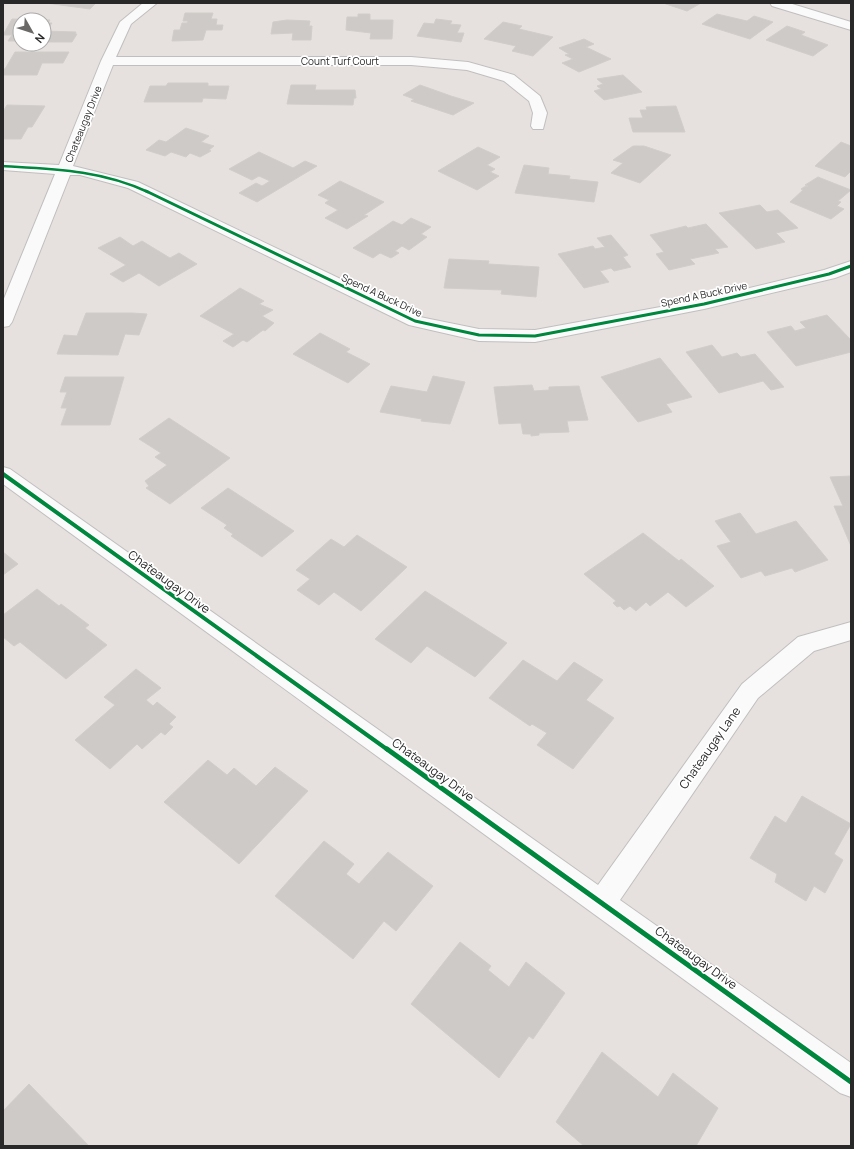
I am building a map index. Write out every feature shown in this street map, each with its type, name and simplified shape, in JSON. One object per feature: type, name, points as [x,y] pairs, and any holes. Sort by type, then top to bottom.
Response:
[{"type":"street","name":"Chateaugay Drive","points":[[3,322],[108,62],[126,22],[151,3]]},
{"type":"street","points":[[776,3],[851,26]]},
{"type":"street","name":"Count Turf Court","points":[[108,62],[411,61],[468,66],[509,78],[534,99],[540,113],[538,126]]},
{"type":"street","name":"Spend A Buck Drive","points":[[3,166],[81,171],[133,185],[415,321],[479,335],[535,336],[704,304],[829,274],[851,266]]},
{"type":"street","name":"Chateaugay Drive","points":[[3,474],[851,1082]]},
{"type":"street","name":"Chateaugay Lane","points":[[602,903],[750,691],[806,644],[851,631]]},
{"type":"building","points":[[46,3],[96,3],[90,9]]},
{"type":"building","points":[[663,3],[701,3],[687,11]]},
{"type":"building","points":[[185,13],[213,13],[211,19],[217,19],[216,25],[223,25],[222,30],[206,30],[203,40],[172,41],[174,30],[180,30],[182,23],[187,23],[188,21],[183,21]]},
{"type":"building","points":[[358,14],[370,14],[370,20],[393,20],[392,39],[370,39],[371,33],[346,30],[347,17],[358,17]]},
{"type":"building","points":[[717,14],[747,21],[754,16],[773,22],[750,39],[702,24]]},
{"type":"building","points":[[12,19],[12,35],[3,35]]},
{"type":"building","points":[[436,19],[452,21],[450,24],[461,25],[457,33],[464,33],[461,42],[417,36],[424,23],[434,24]]},
{"type":"building","points":[[287,20],[310,21],[309,26],[312,26],[311,40],[292,40],[293,33],[271,34],[273,22]]},
{"type":"building","points":[[503,22],[522,26],[519,29],[553,37],[533,56],[512,51],[516,46],[484,39]]},
{"type":"building","points":[[787,26],[805,32],[801,35],[828,45],[813,56],[766,40]]},
{"type":"building","points":[[52,31],[76,32],[75,34],[77,34],[72,42],[52,42]]},
{"type":"building","points":[[12,35],[12,41],[8,41]]},
{"type":"building","points":[[584,39],[594,44],[586,47],[611,59],[579,72],[562,63],[573,59],[565,55],[569,54],[559,48]]},
{"type":"building","points":[[15,52],[69,52],[63,63],[42,63],[37,75],[3,75],[3,69],[5,69]]},
{"type":"building","points":[[623,75],[642,92],[604,100],[594,91],[601,89],[597,86],[603,84],[597,79]]},
{"type":"building","points":[[168,83],[208,83],[208,86],[229,86],[226,99],[203,98],[202,102],[144,102],[150,86],[166,86]]},
{"type":"building","points":[[291,85],[316,85],[315,90],[355,90],[356,98],[354,98],[353,105],[287,104]]},
{"type":"building","points":[[420,85],[474,103],[453,115],[411,101],[414,99],[403,95]]},
{"type":"building","points":[[7,105],[45,106],[32,127],[28,127],[21,139],[3,139],[3,112]]},
{"type":"building","points":[[676,106],[685,132],[633,132],[629,118],[643,118],[640,110],[647,110],[646,107]]},
{"type":"building","points":[[186,128],[209,136],[201,142],[214,146],[209,150],[211,151],[200,157],[190,153],[186,157],[171,152],[165,156],[146,150],[159,140],[166,142]]},
{"type":"building","points":[[841,142],[851,146],[851,171],[845,177],[815,166]]},
{"type":"building","points":[[633,146],[644,146],[671,155],[640,183],[611,173],[623,163],[613,160]]},
{"type":"building","points":[[478,147],[500,157],[487,165],[495,169],[490,172],[499,176],[477,190],[438,171]]},
{"type":"building","points":[[259,152],[293,168],[305,161],[317,166],[257,202],[239,193],[256,183],[262,186],[270,181],[259,176],[252,180],[229,169]]},
{"type":"building","points":[[524,165],[549,168],[548,174],[570,176],[569,179],[598,182],[594,202],[515,193]]},
{"type":"building","points":[[818,177],[851,190],[838,201],[841,202],[837,206],[844,209],[831,219],[790,202],[803,190],[801,189],[808,186],[805,185]]},
{"type":"building","points":[[340,181],[384,202],[364,215],[368,216],[347,229],[325,218],[338,210],[325,203],[329,200],[318,195]]},
{"type":"building","points":[[760,205],[767,212],[778,210],[798,228],[776,233],[785,242],[756,249],[719,213]]},
{"type":"building","points":[[411,218],[431,227],[421,234],[427,237],[409,250],[402,246],[395,251],[399,253],[391,258],[380,253],[373,258],[353,248],[393,221],[402,225]]},
{"type":"building","points":[[706,224],[728,247],[715,249],[719,253],[690,259],[695,264],[669,270],[656,254],[664,252],[650,235],[686,226],[688,228]]},
{"type":"building","points":[[611,235],[628,255],[623,257],[631,267],[614,271],[611,268],[600,271],[609,282],[584,288],[558,254],[593,246],[595,249],[605,247],[597,238]]},
{"type":"building","points":[[120,237],[133,246],[142,241],[170,258],[179,253],[197,264],[159,286],[139,273],[123,282],[110,274],[126,265],[98,248]]},
{"type":"building","points":[[449,259],[489,261],[488,264],[539,267],[536,297],[501,294],[502,290],[444,288]]},
{"type":"building","points":[[240,288],[264,301],[259,304],[273,310],[262,316],[274,323],[265,331],[263,330],[247,342],[243,340],[233,347],[223,341],[234,334],[200,316]]},
{"type":"building","points":[[86,313],[147,314],[139,335],[125,334],[118,355],[57,354],[64,335],[77,336]]},
{"type":"building","points":[[827,315],[851,340],[851,352],[796,366],[767,332],[791,326],[795,331],[806,328],[800,322]]},
{"type":"building","points":[[320,333],[350,349],[346,352],[370,364],[348,383],[293,354]]},
{"type":"building","points":[[712,345],[722,357],[737,353],[741,357],[755,354],[784,387],[771,390],[763,381],[719,393],[686,352]]},
{"type":"building","points":[[660,358],[692,397],[666,404],[672,412],[638,422],[601,377]]},
{"type":"building","points":[[433,376],[465,382],[450,424],[421,421],[422,419],[380,412],[391,386],[427,392]]},
{"type":"building","points":[[65,377],[124,377],[110,425],[61,425],[67,408],[61,408],[67,392],[60,392]]},
{"type":"building","points":[[532,385],[534,391],[549,390],[549,387],[579,386],[588,420],[567,421],[569,432],[539,433],[539,435],[531,436],[531,434],[523,434],[521,423],[499,424],[494,387]]},
{"type":"building","points":[[169,418],[230,458],[170,504],[146,488],[149,486],[145,481],[167,465],[155,457],[161,453],[139,439]]},
{"type":"building","points":[[851,476],[851,546],[834,506],[843,506],[830,477]]},
{"type":"building","points":[[228,488],[294,531],[262,557],[231,536],[233,534],[224,528],[227,525],[201,508]]},
{"type":"building","points":[[740,513],[756,534],[796,521],[828,560],[795,572],[792,568],[765,576],[761,571],[741,578],[717,546],[731,542],[715,521]]},
{"type":"building","points":[[643,533],[679,561],[681,559],[714,586],[686,607],[668,592],[650,606],[646,602],[636,611],[630,606],[624,610],[620,606],[617,607],[613,603],[616,601],[584,574]]},
{"type":"building","points":[[357,535],[407,567],[361,611],[334,592],[319,605],[297,590],[310,579],[296,570],[331,539],[344,547]]},
{"type":"building","points":[[3,552],[18,564],[3,575]]},
{"type":"building","points":[[37,589],[59,606],[61,604],[89,625],[85,628],[107,645],[66,679],[20,642],[14,646],[3,637],[3,615]]},
{"type":"building","points":[[425,591],[507,643],[475,677],[427,646],[411,663],[375,639]]},
{"type":"building","points":[[523,660],[557,681],[574,662],[603,680],[586,700],[614,718],[573,769],[537,745],[547,733],[532,724],[530,726],[489,698]]},
{"type":"building","points":[[136,669],[161,688],[146,700],[153,706],[157,702],[176,717],[169,724],[173,727],[165,735],[161,732],[142,749],[137,744],[110,769],[75,740],[115,705],[104,697]]},
{"type":"building","points":[[208,760],[227,775],[234,768],[256,786],[275,767],[308,791],[239,864],[164,802]]},
{"type":"building","points":[[802,796],[851,824],[834,854],[843,860],[825,893],[814,886],[806,901],[775,882],[777,874],[750,858],[775,816],[786,823]]},
{"type":"building","points":[[324,841],[354,864],[346,874],[359,884],[388,852],[433,886],[396,931],[384,921],[353,959],[275,896]]},
{"type":"building","points":[[460,942],[491,966],[488,970],[509,987],[526,962],[565,993],[533,1039],[529,1036],[499,1078],[411,1004]]},
{"type":"building","points":[[602,1052],[658,1097],[673,1073],[718,1108],[696,1146],[584,1146],[556,1122]]},
{"type":"building","points":[[29,1084],[89,1146],[3,1146],[3,1111]]},
{"type":"cycle path","points":[[3,166],[81,171],[133,185],[415,321],[479,335],[535,336],[704,304],[829,274],[851,266]]},
{"type":"cycle path","points":[[3,474],[851,1082]]}]
